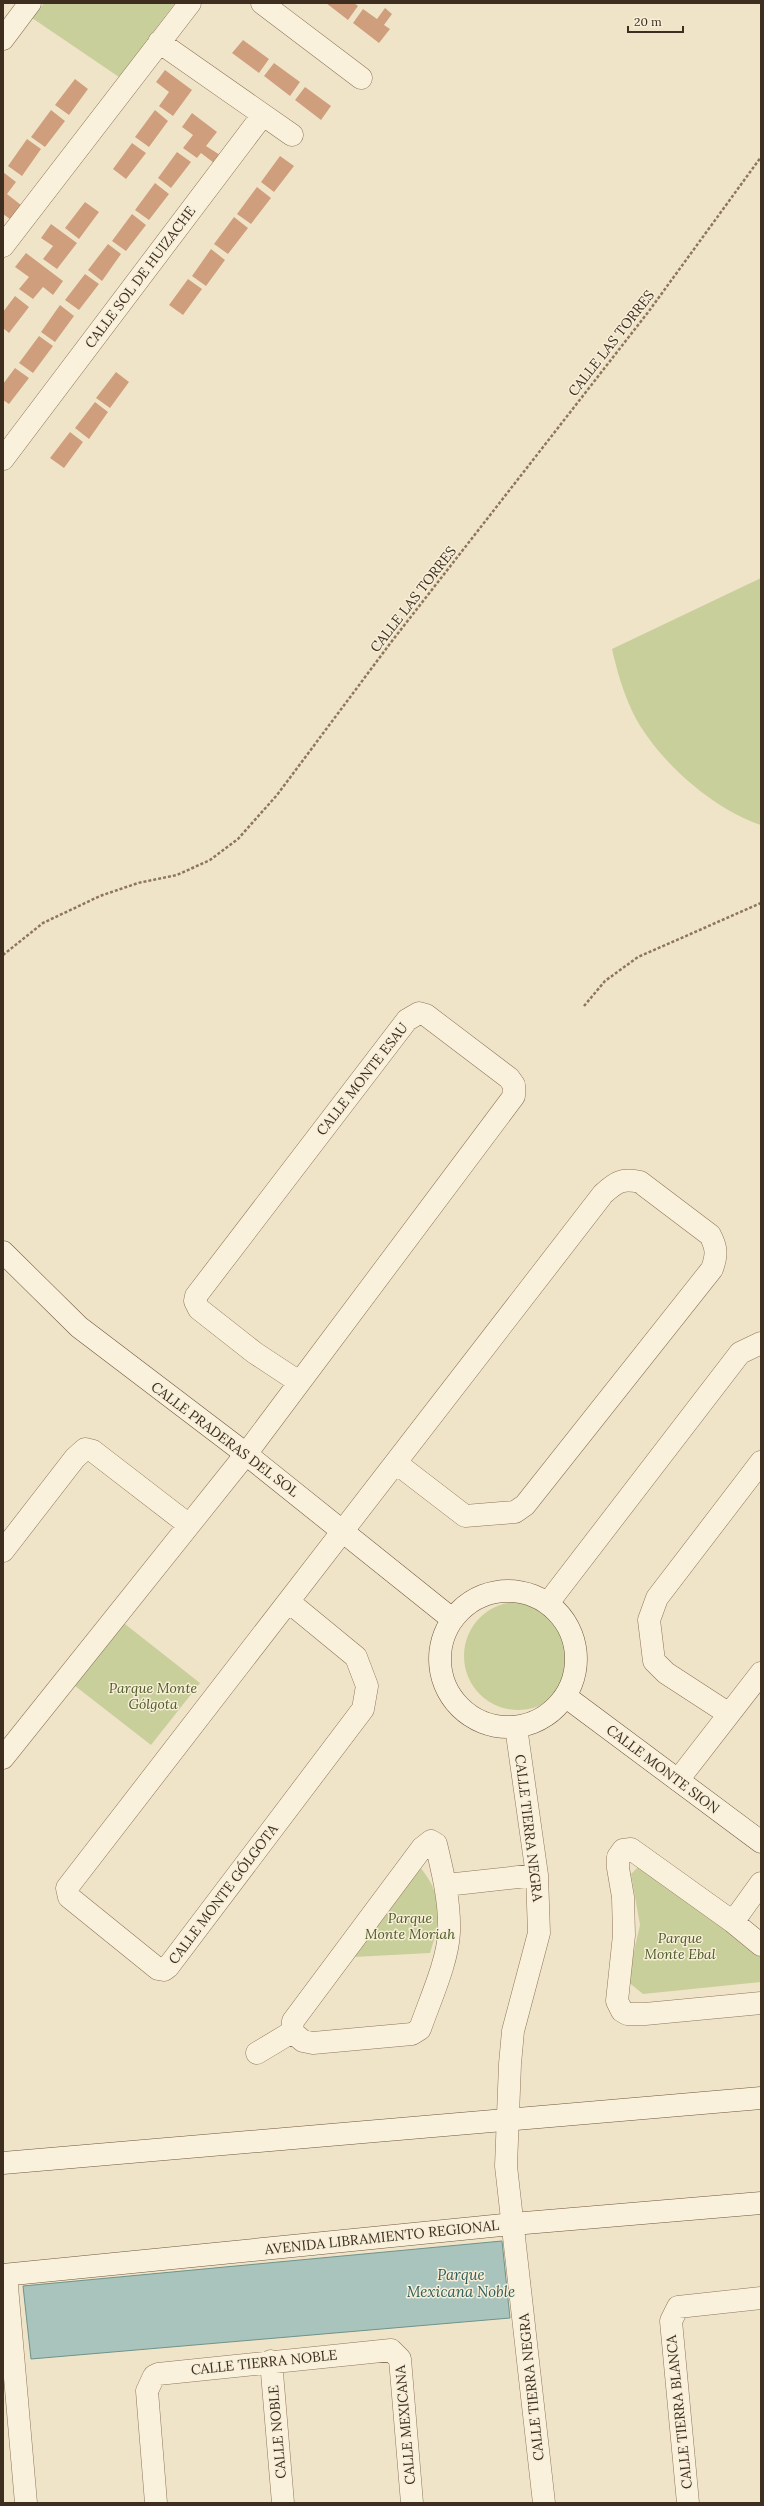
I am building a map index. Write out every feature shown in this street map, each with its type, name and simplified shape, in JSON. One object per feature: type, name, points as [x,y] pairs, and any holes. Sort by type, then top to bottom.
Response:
[{"type":"street","points":[[3,39],[30,3]]},
{"type":"street","points":[[3,246],[190,3]]},
{"type":"street","points":[[262,3],[360,78]]},
{"type":"street","points":[[159,42],[262,116],[292,135]]},
{"type":"street","name":"CALLE SOL DE HUIZACHE","points":[[3,459],[10,432],[262,116]]},
{"type":"street","name":"CALLE MONTE ESAU","points":[[3,1758],[246,1454],[298,1382],[514,1096],[514,1085],[509,1078],[426,1016],[419,1013],[407,1020],[196,1296],[195,1301],[199,1309],[255,1353],[298,1382]]},
{"type":"street","name":"CALLE MONTE GÓLGOTA","points":[[289,1602],[356,1657],[366,1686],[363,1709],[168,1967],[164,1970],[158,1969],[69,1897],[67,1888],[603,1194],[615,1182],[626,1179],[640,1182],[710,1234],[716,1246],[717,1256],[712,1268],[525,1505],[515,1512],[465,1516],[396,1463]]},
{"type":"street","name":"CALLE PRADERAS DEL SOL","points":[[3,1252],[79,1327],[246,1454],[452,1619]]},
{"type":"street","points":[[548,1603],[740,1353],[761,1343]]},
{"type":"street","points":[[3,1551],[75,1458],[85,1449],[92,1451],[189,1525]]},
{"type":"street","points":[[729,1714],[666,1673],[654,1661],[649,1620],[658,1598],[761,1462]]},
{"type":"street","points":[[510,1590],[532,1594],[548,1603],[567,1623],[576,1644],[577,1667],[570,1689],[557,1707],[538,1721],[516,1727],[493,1726],[472,1717],[455,1702],[444,1683],[440,1662],[442,1639],[452,1619],[468,1603],[488,1593],[510,1590]]},
{"type":"street","points":[[678,1780],[761,1673]]},
{"type":"street","name":"CALLE MONTE SION","points":[[565,1696],[761,1842]]},
{"type":"street","name":"CALLE TIERRA NEGRA","points":[[516,1727],[537,1875],[539,1933],[513,2031],[507,2118],[507,2183],[513,2224],[544,2503]]},
{"type":"street","points":[[431,1841],[436,1844],[446,1885],[449,1933],[444,1957],[418,2031],[412,2034],[313,2043],[303,2041],[292,2032],[293,2021],[422,1848],[431,1841]]},
{"type":"street","points":[[761,1945],[733,1922],[631,1849],[624,1850],[618,1857],[618,1868],[623,1898],[624,1935],[617,1994],[619,2006],[627,2014],[645,2014],[761,2003]]},
{"type":"street","points":[[446,1885],[537,1875]]},
{"type":"street","points":[[733,1922],[761,1883]]},
{"type":"street","points":[[257,2053],[292,2032]]},
{"type":"street","points":[[3,2164],[507,2118],[761,2098]]},
{"type":"street","name":"AVENIDA LIBRAMIENTO REGIONAL","points":[[5,2275],[513,2224],[761,2203]]},
{"type":"street","points":[[5,2275],[26,2503]]},
{"type":"street","name":"CALLE TIERRA BLANCA","points":[[688,2503],[670,2321],[672,2314],[678,2307],[761,2298]]},
{"type":"street","name":"CALLE TIERRA NOBLE","points":[[156,2503],[147,2391],[154,2376],[158,2374],[271,2361],[391,2350]]},
{"type":"street","name":"CALLE MEXICANA","points":[[391,2350],[400,2359],[412,2503]]},
{"type":"street","name":"CALLE NOBLE","points":[[271,2361],[283,2503]]},
{"type":"path","name":"CALLE LAS TORRES","points":[[3,955],[43,923],[100,896],[138,883],[177,874],[210,860],[238,839],[277,795],[392,641],[649,312],[761,157]]},
{"type":"path","points":[[584,1006],[605,980],[638,957],[761,903]]},
{"type":"green space","points":[[44,3],[175,3],[119,77],[32,18]]},
{"type":"green space","points":[[761,578],[761,825],[742,817],[705,795],[687,780],[656,748],[643,730],[629,705],[612,649]]},
{"type":"green space","points":[[518,1602],[539,1606],[556,1618],[568,1635],[572,1656],[568,1677],[556,1694],[539,1706],[518,1710],[497,1706],[480,1694],[468,1677],[464,1656],[468,1635],[480,1618],[497,1606]]},
{"type":"green space","name":"Parque Monte Gólgota","points":[[111,1613],[200,1683],[151,1745],[61,1675]]},
{"type":"green space","name":"Parque Monte Ebal","points":[[642,1863],[761,1952],[761,1982],[643,1994],[627,1981],[640,1925],[631,1874]]},
{"type":"green space","name":"Parque Monte Moriah","points":[[420,1867],[428,1878],[437,1898],[438,1919],[430,1953],[354,1957]]},
{"type":"water","name":"Parque Mexicana Noble","points":[[502,2241],[510,2318],[31,2359],[23,2286]]},
{"type":"building","points":[[326,3],[354,3],[358,6],[348,20]]},
{"type":"building","points":[[385,8],[392,14],[384,25],[390,29],[379,43],[353,23],[363,9],[377,19]]},
{"type":"building","points":[[243,40],[269,59],[259,73],[232,53]]},
{"type":"building","points":[[274,63],[300,82],[290,96],[264,76]]},
{"type":"building","points":[[165,70],[192,90],[173,116],[159,106],[169,92],[156,82]]},
{"type":"building","points":[[75,79],[88,89],[69,115],[55,105]]},
{"type":"building","points":[[305,87],[331,106],[321,120],[295,100]]},
{"type":"building","points":[[51,110],[65,121],[45,147],[31,137]]},
{"type":"building","points":[[155,110],[168,121],[149,147],[135,137]]},
{"type":"building","points":[[192,113],[217,132],[206,146],[220,155],[214,163],[201,153],[197,158],[183,148],[193,135],[182,127]]},
{"type":"building","points":[[27,139],[41,149],[22,176],[8,166]]},
{"type":"building","points":[[132,143],[146,153],[126,179],[113,169]]},
{"type":"building","points":[[177,152],[191,162],[171,188],[158,178]]},
{"type":"building","points":[[280,156],[294,166],[274,192],[261,182]]},
{"type":"building","points":[[3,172],[16,182],[7,194],[21,205],[10,219],[3,214]]},
{"type":"building","points":[[155,183],[169,194],[149,220],[135,210]]},
{"type":"building","points":[[257,187],[271,198],[251,224],[237,214]]},
{"type":"building","points":[[85,202],[99,212],[79,239],[65,228]]},
{"type":"building","points":[[132,214],[146,225],[126,251],[112,241]]},
{"type":"building","points":[[234,217],[248,228],[228,254],[214,244]]},
{"type":"building","points":[[51,224],[77,243],[57,269],[43,259],[53,246],[41,238]]},
{"type":"building","points":[[108,244],[121,254],[102,281],[88,270]]},
{"type":"building","points":[[211,249],[225,260],[206,286],[192,276]]},
{"type":"building","points":[[26,253],[63,281],[53,295],[43,287],[33,299],[19,289],[29,277],[15,267]]},
{"type":"building","points":[[85,274],[99,284],[79,310],[65,300]]},
{"type":"building","points":[[188,279],[202,289],[183,315],[169,305]]},
{"type":"building","points":[[15,296],[29,307],[9,333],[3,328],[3,312]]},
{"type":"building","points":[[60,305],[74,316],[55,342],[41,332]]},
{"type":"building","points":[[39,336],[53,346],[33,373],[19,363]]},
{"type":"building","points":[[15,368],[29,378],[9,404],[3,400],[3,384]]},
{"type":"building","points":[[116,372],[129,382],[110,408],[96,398]]},
{"type":"building","points":[[95,402],[108,412],[89,439],[75,428]]},
{"type":"building","points":[[70,432],[83,442],[64,468],[50,458]]}]
